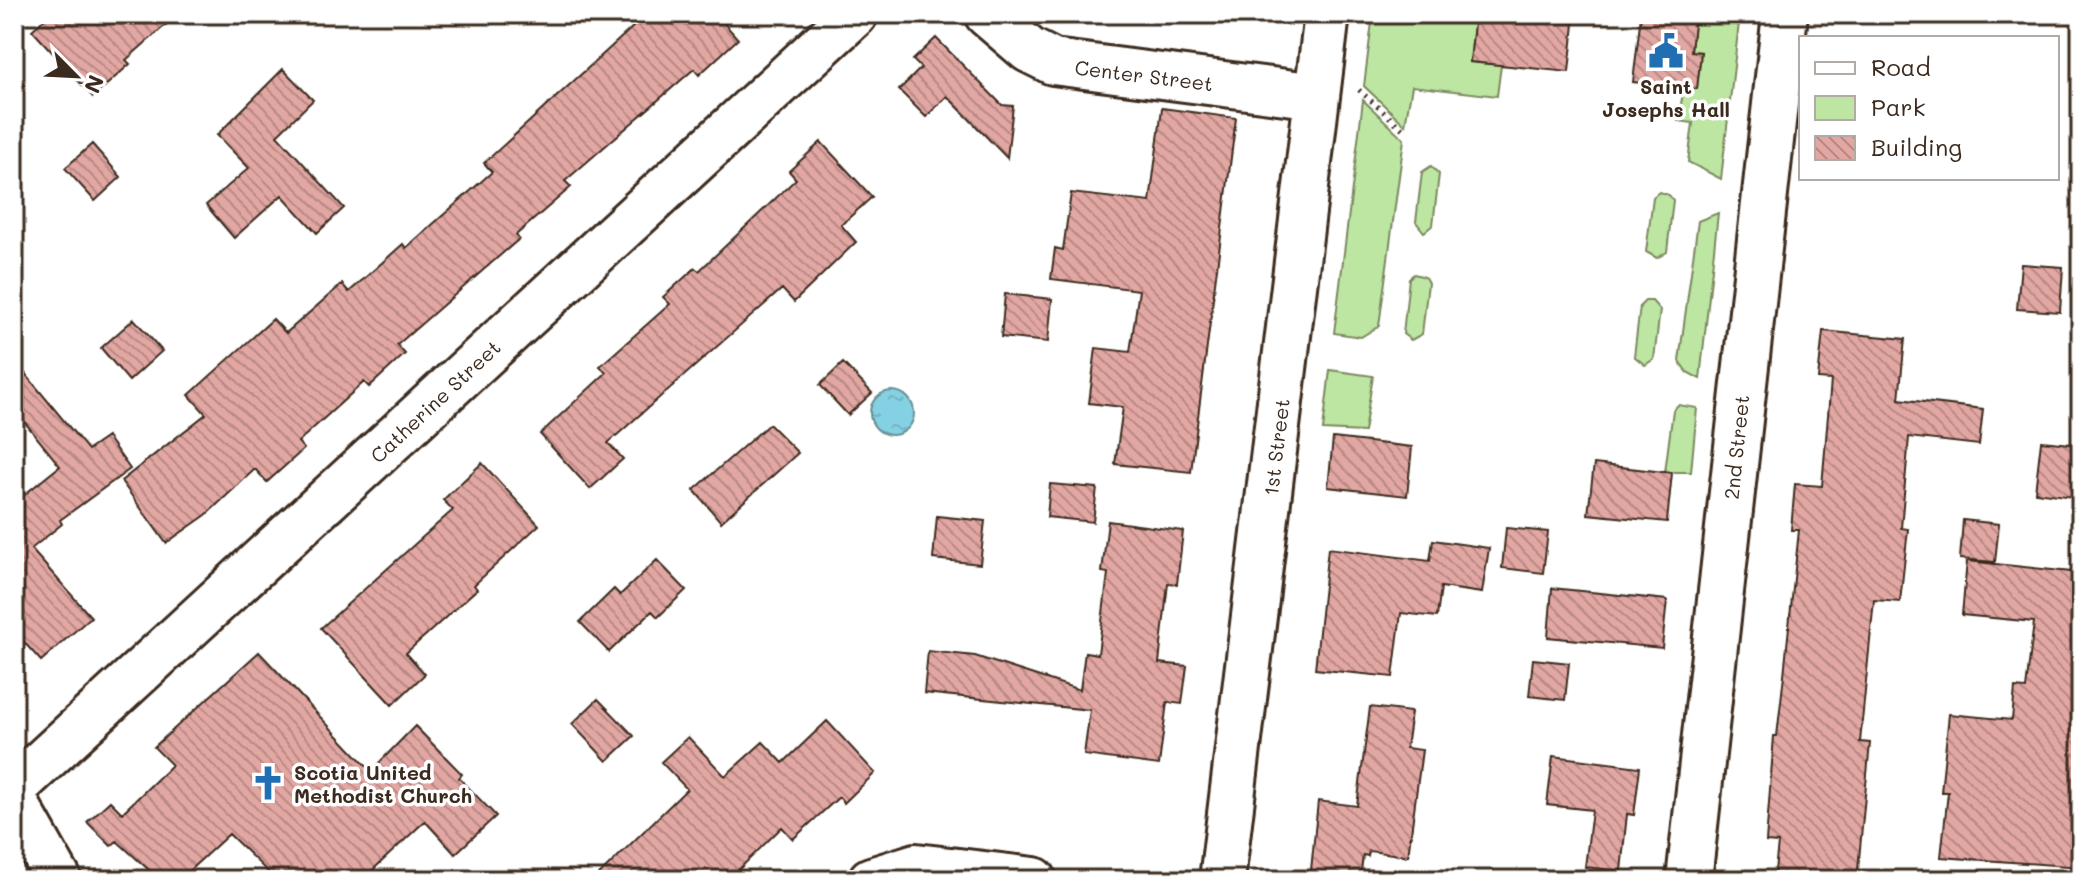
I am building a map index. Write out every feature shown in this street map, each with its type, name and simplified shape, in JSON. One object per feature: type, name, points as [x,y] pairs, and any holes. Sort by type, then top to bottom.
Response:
[{"type":"street","name":"Catherine Street","points":[[14,788],[855,14]]},
{"type":"street","name":"Center Street","points":[[987,14],[1029,50],[1053,62],[1079,68],[1338,93]]},
{"type":"street","name":"1st Street","points":[[1222,880],[1338,93],[1327,14]]},
{"type":"street","name":"2nd Street","points":[[1689,880],[1785,14]]},
{"type":"street","points":[[14,800],[59,880]]},
{"type":"street","points":[[871,880],[916,866],[1034,880]]},
{"type":"path","points":[[1338,93],[1405,131]]},
{"type":"green space","points":[[1373,14],[1475,14],[1470,62],[1501,65],[1497,96],[1412,86],[1405,125],[1364,86]]},
{"type":"green space","points":[[1695,14],[1740,14],[1721,179],[1688,162],[1693,123],[1678,121],[1684,87],[1697,88],[1701,52],[1691,51]]},
{"type":"green space","points":[[1363,100],[1404,139],[1379,326],[1361,337],[1334,333]]},
{"type":"green space","points":[[1431,166],[1439,174],[1433,225],[1424,232],[1416,222],[1422,172]]},
{"type":"green space","points":[[1659,192],[1673,200],[1667,252],[1657,258],[1646,252],[1653,197]]},
{"type":"green space","points":[[1718,213],[1700,379],[1687,372],[1679,361],[1698,221]]},
{"type":"green space","points":[[1414,274],[1425,277],[1428,283],[1422,334],[1411,340],[1403,334],[1409,278]]},
{"type":"green space","points":[[1645,301],[1652,301],[1660,310],[1654,359],[1645,365],[1634,356],[1640,306]]},
{"type":"green space","points":[[1330,370],[1373,376],[1364,432],[1323,430]]},
{"type":"green space","points":[[1678,405],[1697,408],[1691,472],[1665,472],[1673,410]]},
{"type":"water","points":[[892,391],[907,398],[914,413],[907,428],[892,435],[877,428],[870,413],[877,398]]},
{"type":"building","points":[[50,14],[178,14],[126,60],[130,64],[93,97],[32,30]]},
{"type":"building","points":[[647,14],[716,14],[738,39],[699,75],[694,69],[565,181],[571,187],[516,235],[519,239],[397,345],[405,354],[369,387],[364,382],[298,442],[304,449],[267,482],[255,469],[206,515],[166,543],[121,481],[206,414],[189,395],[273,319],[286,333],[342,284],[349,292],[403,244],[406,248],[492,172],[484,163]]},
{"type":"building","points":[[1475,14],[1575,14],[1569,72],[1470,62]]},
{"type":"building","name":"Saint Josephs Hall","points":[[1641,14],[1695,14],[1691,51],[1701,52],[1697,89],[1633,82]]},
{"type":"building","points":[[936,38],[1002,105],[1013,106],[1007,158],[947,96],[926,117],[899,90],[921,68],[913,60]]},
{"type":"building","points":[[283,69],[313,100],[277,135],[344,208],[317,233],[282,195],[234,238],[206,205],[249,168],[217,135]]},
{"type":"building","points":[[1162,108],[1236,118],[1191,472],[1115,464],[1123,407],[1089,403],[1096,348],[1130,352],[1139,290],[1051,279],[1055,248],[1063,250],[1071,193],[1150,202]]},
{"type":"building","points":[[821,142],[872,197],[841,225],[856,242],[794,302],[782,289],[608,443],[623,459],[590,489],[540,434],[606,373],[600,366],[670,304],[663,297],[695,268],[699,271],[796,179],[789,171]]},
{"type":"building","points":[[92,144],[121,177],[95,201],[65,168]]},
{"type":"building","points":[[2021,264],[2063,267],[2060,312],[2017,309]]},
{"type":"building","points":[[1005,294],[1052,299],[1048,342],[1001,337]]},
{"type":"building","points":[[134,319],[162,351],[129,381],[101,348]]},
{"type":"building","points":[[1823,331],[1905,339],[1899,399],[1983,409],[1979,445],[1909,437],[1901,528],[1908,529],[1900,602],[1874,600],[1860,742],[1870,743],[1857,880],[1774,880],[1778,843],[1766,842],[1774,736],[1777,736],[1799,530],[1791,530],[1795,484],[1822,486],[1831,380],[1818,379]]},
{"type":"building","points":[[14,360],[88,450],[107,437],[130,469],[60,520],[62,524],[31,549],[91,617],[41,661],[14,631],[14,503],[60,466],[14,409]]},
{"type":"building","points":[[843,363],[872,393],[848,415],[820,385]]},
{"type":"building","points":[[769,424],[798,453],[721,522],[694,490]]},
{"type":"building","points":[[1333,438],[1412,447],[1407,496],[1328,487]]},
{"type":"building","points":[[2041,441],[2081,445],[2081,498],[2035,492]]},
{"type":"building","points":[[482,463],[539,525],[474,585],[477,589],[406,653],[425,674],[392,705],[321,628],[453,510],[443,500]]},
{"type":"building","points":[[1594,464],[1672,473],[1667,522],[1588,514]]},
{"type":"building","points":[[1050,484],[1097,488],[1093,522],[1047,517]]},
{"type":"building","points":[[937,516],[985,521],[980,564],[933,559]]},
{"type":"building","points":[[1963,520],[1999,524],[1995,562],[1960,559]]},
{"type":"building","points":[[1108,521],[1183,531],[1177,584],[1168,583],[1159,663],[1187,666],[1182,704],[1167,702],[1159,765],[1084,755],[1090,710],[924,693],[928,651],[975,656],[1080,690],[1085,652],[1098,654],[1108,573],[1102,572]]},
{"type":"building","points":[[1506,528],[1548,532],[1543,573],[1502,568]]},
{"type":"building","points":[[1433,540],[1489,548],[1482,593],[1441,587],[1437,617],[1401,613],[1393,677],[1315,669],[1328,548],[1430,561]]},
{"type":"building","points":[[657,560],[686,590],[658,617],[652,611],[609,652],[580,622],[614,589],[620,595]]},
{"type":"building","points":[[1967,561],[2081,573],[2081,867],[1941,857],[1948,792],[1941,792],[1949,714],[2012,720],[2015,688],[2026,689],[2034,622],[1962,615]]},
{"type":"building","points":[[1552,588],[1667,600],[1662,648],[1548,637]]},
{"type":"building","name":"Scotia United Methodist Church","points":[[259,652],[371,771],[415,726],[462,774],[459,778],[496,816],[455,854],[425,821],[362,880],[276,880],[229,834],[179,880],[160,880],[117,841],[111,846],[87,822],[110,801],[122,813],[172,765],[154,747]]},
{"type":"building","points":[[1533,659],[1569,663],[1565,700],[1529,696]]},
{"type":"building","points":[[598,699],[634,736],[607,761],[572,724]]},
{"type":"building","points":[[1370,707],[1411,712],[1406,748],[1422,750],[1408,856],[1369,851],[1368,856],[1363,855],[1360,880],[1310,880],[1318,801],[1357,806]]},
{"type":"building","points":[[827,721],[875,773],[844,803],[839,797],[793,839],[782,827],[728,880],[594,880],[687,789],[661,762],[688,737],[725,776],[763,742],[783,763]]},
{"type":"building","points":[[1553,756],[1640,767],[1634,815],[1627,814],[1621,871],[1585,867],[1592,810],[1547,805]]},
{"type":"place","name":"Saint Josephs Hall","points":[[1666,51]]},
{"type":"place","name":"Scotia United Methodist Church","points":[[268,783]]}]
